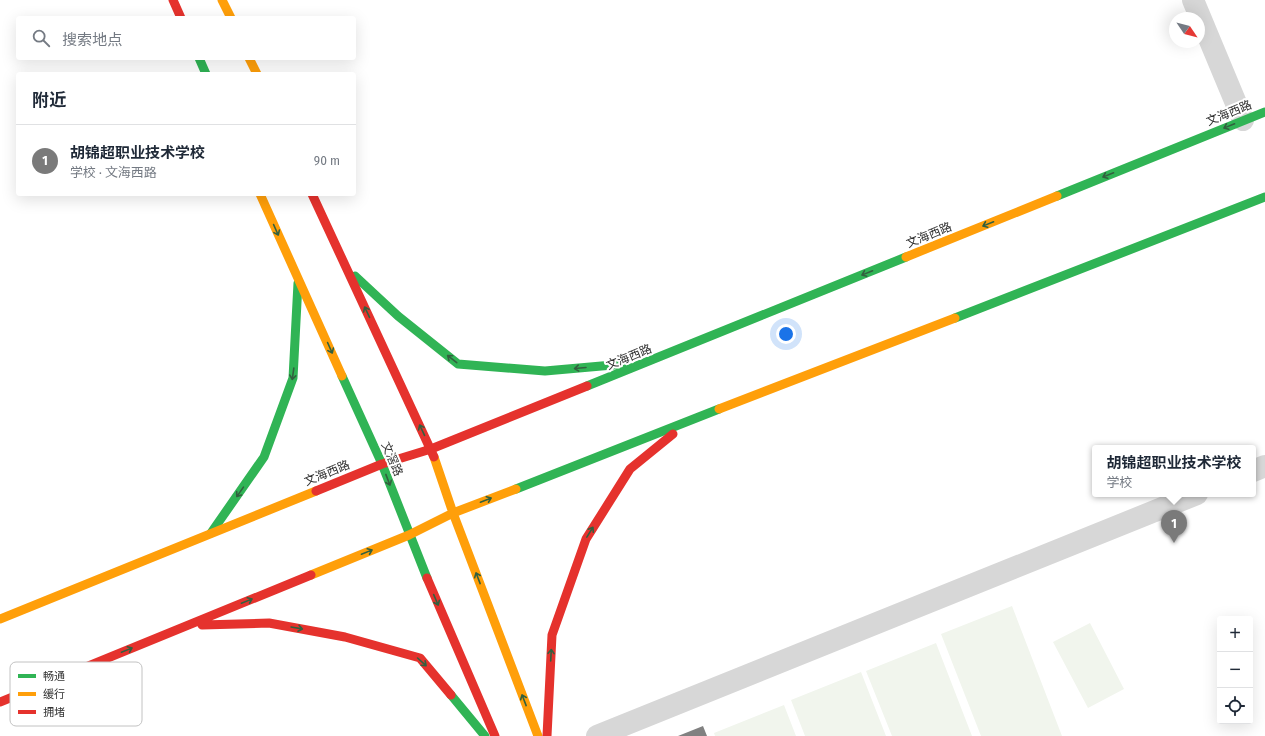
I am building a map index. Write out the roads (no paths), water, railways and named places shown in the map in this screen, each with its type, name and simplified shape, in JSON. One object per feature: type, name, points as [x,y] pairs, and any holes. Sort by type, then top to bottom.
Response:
[{"type":"main road","points":[[173,0],[180,16]]},
{"type":"main road","points":[[222,0],[230,16]]},
{"type":"main road","points":[[200,60],[205,72]]},
{"type":"main road","points":[[250,60],[255,72]]},
{"type":"main road","name":"文海西路","points":[[0,619],[382,464],[431,450],[1265,112]]},
{"type":"main road","name":"文滘路","points":[[261,196],[382,464],[408,535],[495,736]]},
{"type":"main road","points":[[313,196],[431,450],[453,513],[538,736]]},
{"type":"main road","points":[[98,662],[408,535],[453,513],[1265,197]]},
{"type":"main road","points":[[346,267],[398,316],[458,364],[545,371],[647,362]]},
{"type":"main road","points":[[211,533],[264,456],[293,378],[299,280]]},
{"type":"main road","points":[[547,736],[552,635],[586,538],[630,469],[688,422]]},
{"type":"main road","points":[[189,625],[269,623],[345,637],[420,658],[485,736]]},
{"type":"main road","points":[[0,702],[10,698]]},
{"type":"street","points":[[1193,0],[1243,120]]},
{"type":"street","points":[[597,736],[1189,497]]},
{"type":"place","name":"胡锦超职业技术学校","points":[[1174,543]]}]
